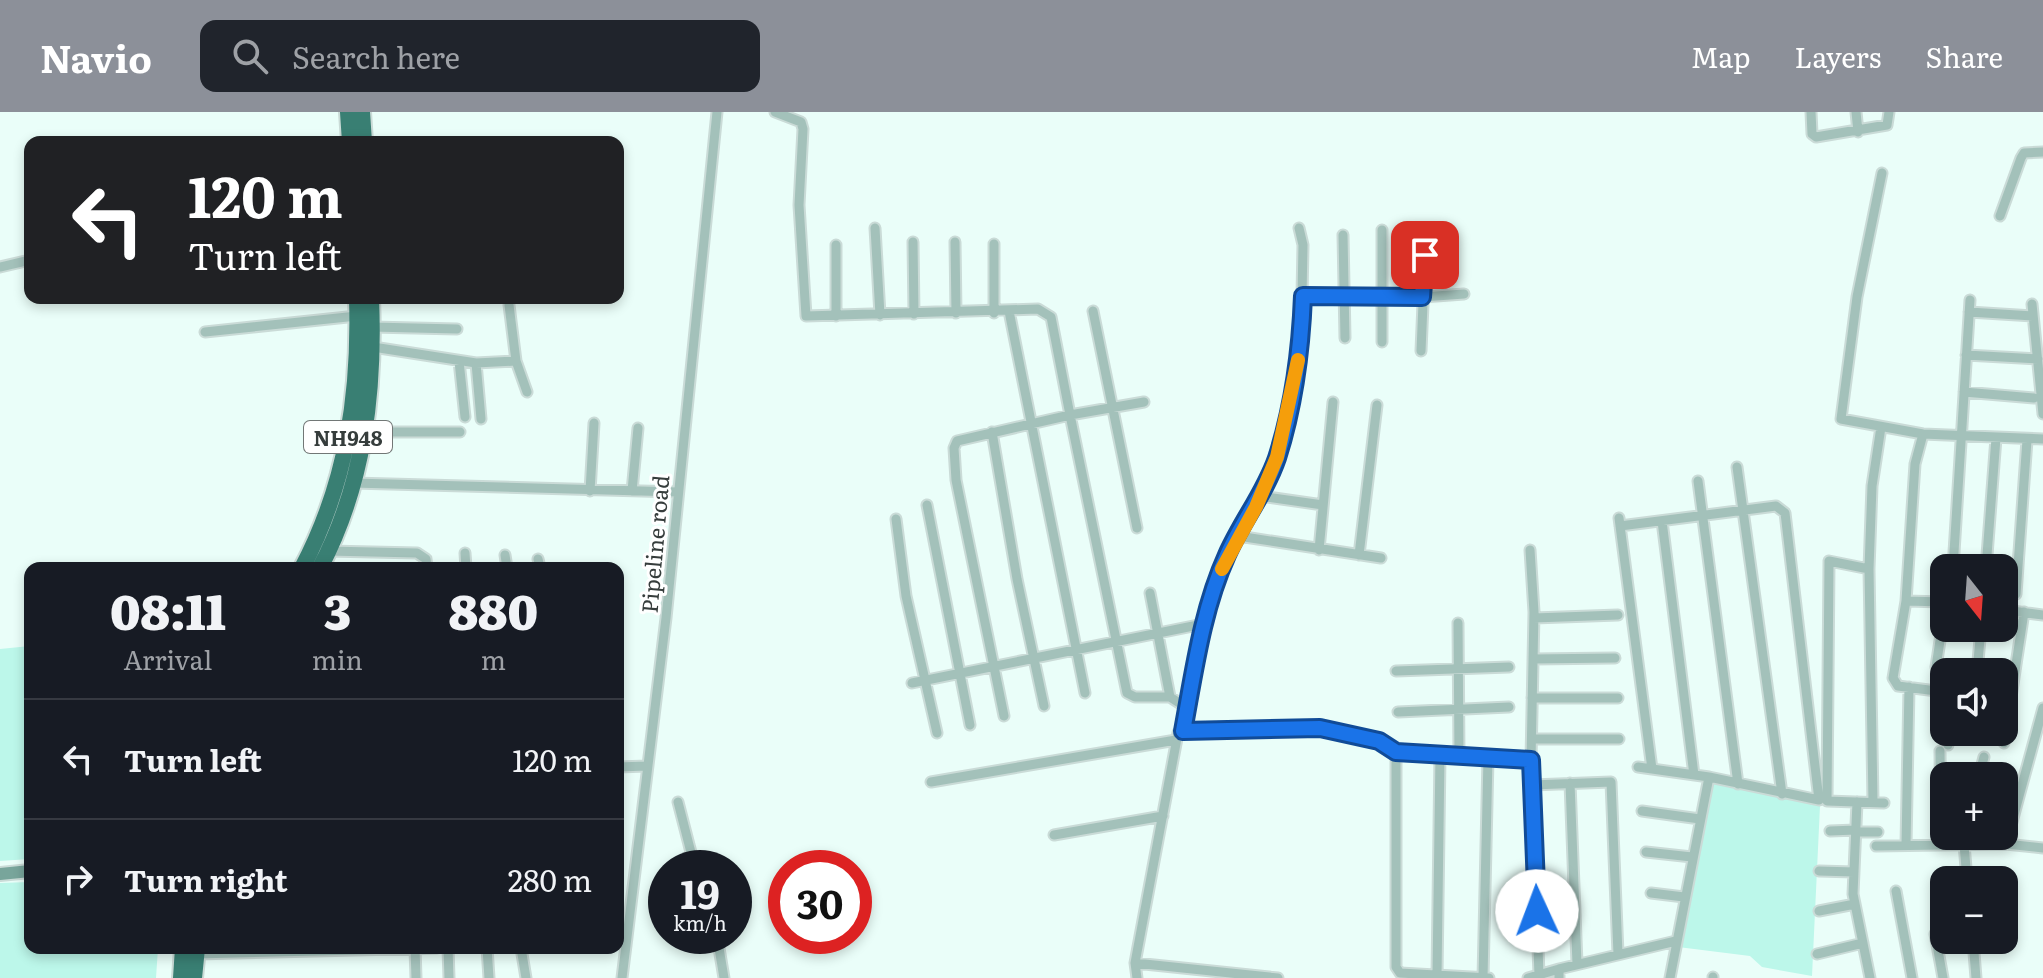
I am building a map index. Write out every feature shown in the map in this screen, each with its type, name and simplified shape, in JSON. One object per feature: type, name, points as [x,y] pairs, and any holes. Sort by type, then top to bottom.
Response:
[{"type":"highway","points":[[348,112],[350,136]]},
{"type":"highway","points":[[362,112],[364,136]]},
{"type":"highway","name":"NH948","points":[[305,562],[337,485],[349,432],[358,370],[357,304]]},
{"type":"highway","name":"NH948","points":[[323,562],[353,483],[366,432],[373,347],[371,304]]},
{"type":"highway","points":[[181,978],[190,954]]},
{"type":"highway","points":[[192,954],[194,978]]},
{"type":"street","name":"Pipeline road","points":[[622,978],[717,112]]},
{"type":"street","points":[[775,112],[801,122],[803,129],[799,205],[806,316],[994,313],[1038,309],[1051,317],[1129,696],[1170,697],[1187,708]]},
{"type":"street","points":[[1811,112],[1812,134],[1816,137],[1887,125],[1889,112]]},
{"type":"street","points":[[1856,112],[1858,132]]},
{"type":"street","points":[[2000,216],[2024,153],[2043,152]]},
{"type":"street","points":[[1882,173],[1857,297],[1841,418],[1923,434],[2043,439]]},
{"type":"street","points":[[875,228],[880,315]]},
{"type":"street","points":[[1137,978],[1135,963],[1203,624],[1227,554],[1260,496],[1277,457],[1301,346],[1303,296],[1299,228]]},
{"type":"street","points":[[1382,230],[1382,342]]},
{"type":"street","points":[[1421,351],[1426,233]]},
{"type":"street","points":[[1343,235],[1345,338]]},
{"type":"street","points":[[913,242],[914,314]]},
{"type":"street","points":[[955,242],[956,313]]},
{"type":"street","points":[[994,244],[994,313]]},
{"type":"street","points":[[836,245],[836,316]]},
{"type":"street","points":[[0,267],[24,261]]},
{"type":"street","points":[[1303,296],[1422,297],[1464,294]]},
{"type":"street","points":[[1954,554],[1970,300]]},
{"type":"street","points":[[2032,304],[2043,414]]},
{"type":"street","points":[[509,305],[516,361],[527,392]]},
{"type":"street","points":[[1009,311],[1085,693]]},
{"type":"street","points":[[1093,311],[1137,528]]},
{"type":"street","points":[[1969,312],[2033,316]]},
{"type":"street","points":[[205,332],[357,316]]},
{"type":"street","points":[[372,327],[457,329]]},
{"type":"street","points":[[373,347],[476,363],[516,361]]},
{"type":"street","points":[[1966,355],[2038,359]]},
{"type":"street","points":[[459,361],[465,417]]},
{"type":"street","points":[[476,363],[481,419]]},
{"type":"street","points":[[1964,392],[2040,397]]},
{"type":"street","points":[[1004,716],[956,480],[954,448],[957,441],[1144,402]]},
{"type":"street","points":[[1319,550],[1333,402]]},
{"type":"street","points":[[1359,555],[1377,405]]},
{"type":"street","points":[[590,491],[594,423]]},
{"type":"street","points":[[1873,802],[1869,569],[1874,463],[1881,427]]},
{"type":"street","points":[[632,491],[638,428]]},
{"type":"street","points":[[366,432],[460,432]]},
{"type":"street","points":[[992,432],[1044,706]]},
{"type":"street","points":[[1923,434],[1915,464],[1906,601],[1893,678],[1896,686],[1930,690]]},
{"type":"street","points":[[1987,554],[1996,438]]},
{"type":"street","points":[[2018,566],[2027,440]]},
{"type":"street","points":[[1737,467],[1782,794]]},
{"type":"street","points":[[1698,481],[1738,784]]},
{"type":"street","points":[[353,483],[677,492]]},
{"type":"street","points":[[1260,496],[1323,505]]},
{"type":"street","points":[[927,505],[970,725]]},
{"type":"street","points":[[1638,767],[1652,769],[1694,775],[1709,777],[1819,800],[1785,513],[1776,506],[1662,521],[1619,522],[1652,769]]},
{"type":"street","points":[[896,519],[906,596],[937,733]]},
{"type":"street","points":[[1662,521],[1694,775]]},
{"type":"street","points":[[1238,536],[1381,558]]},
{"type":"street","points":[[1530,550],[1534,618],[1531,760],[1534,976],[1559,974],[1577,964],[1676,941]]},
{"type":"street","points":[[328,551],[417,553],[426,562]]},
{"type":"street","points":[[465,553],[466,562]]},
{"type":"street","points":[[505,555],[506,562]]},
{"type":"street","points":[[1869,569],[1829,561],[1827,801],[1884,803]]},
{"type":"street","points":[[1150,593],[1170,697]]},
{"type":"street","points":[[1906,601],[1930,602]]},
{"type":"street","points":[[2018,611],[2043,615]]},
{"type":"street","points":[[2017,658],[2024,612]]},
{"type":"street","points":[[1534,618],[1618,615]]},
{"type":"street","points":[[1458,623],[1455,669],[1459,756]]},
{"type":"street","points":[[912,683],[1203,624]]},
{"type":"street","points":[[1533,659],[1615,658]]},
{"type":"street","points":[[1396,671],[1509,667]]},
{"type":"street","points":[[1906,845],[1909,687]]},
{"type":"street","points":[[1532,698],[1618,698]]},
{"type":"street","points":[[1398,712],[1509,707]]},
{"type":"street","points":[[2018,800],[2043,708]]},
{"type":"street","points":[[931,782],[1180,736],[1320,728],[1379,741],[1396,752],[1531,760]]},
{"type":"street","points":[[1532,739],[1619,739]]},
{"type":"street","points":[[1396,752],[1396,967],[1400,973],[1486,978],[1488,758]]},
{"type":"street","points":[[1437,975],[1440,755]]},
{"type":"street","points":[[1983,762],[1984,757]]},
{"type":"street","points":[[624,767],[647,766]]},
{"type":"street","points":[[1670,978],[1709,777]]},
{"type":"street","points":[[1532,785],[1611,782],[1618,954]]},
{"type":"street","points":[[1570,783],[1577,964]]},
{"type":"street","points":[[678,802],[690,850]]},
{"type":"street","points":[[1857,802],[1855,904],[1870,978]]},
{"type":"street","points":[[1642,811],[1700,819]]},
{"type":"street","points":[[1054,835],[1163,816]]},
{"type":"street","points":[[1830,831],[1878,832]]},
{"type":"street","points":[[1876,846],[1930,844]]},
{"type":"street","points":[[2018,844],[2042,844]]},
{"type":"street","points":[[1646,852],[1692,857]]},
{"type":"street","points":[[1819,871],[1854,872]]},
{"type":"street","points":[[0,874],[24,872]]},
{"type":"street","points":[[1896,891],[1912,978]]},
{"type":"street","points":[[1651,893],[1684,897]]},
{"type":"street","points":[[1819,911],[1855,904]]},
{"type":"street","points":[[1817,954],[1863,943]]},
{"type":"street","points":[[415,954],[416,978]]},
{"type":"street","points":[[448,954],[449,978]]},
{"type":"street","points":[[487,954],[489,978]]},
{"type":"street","points":[[522,954],[526,978]]},
{"type":"street","points":[[720,954],[724,978]]},
{"type":"street","points":[[1939,954],[1943,978]]},
{"type":"street","points":[[1974,954],[1976,978]]},
{"type":"street","points":[[1135,963],[1189,974],[1278,978]]},
{"type":"green space","points":[[24,647],[24,859],[0,861],[0,649]]},
{"type":"green space","points":[[1712,783],[1820,806],[1812,976],[1762,967],[1750,956],[1678,947]]},
{"type":"green space","points":[[24,882],[24,954],[158,954],[156,978],[0,978],[0,883]]},
{"type":"slow traffic","points":[[1222,569],[1227,554],[1256,507],[1277,457],[1298,360]]},
{"type":"route","points":[[1425,255],[1422,297],[1303,296],[1301,346],[1277,457],[1256,507],[1227,554],[1203,624],[1183,731],[1320,728],[1379,741],[1396,752],[1531,760],[1537,911]]}]
